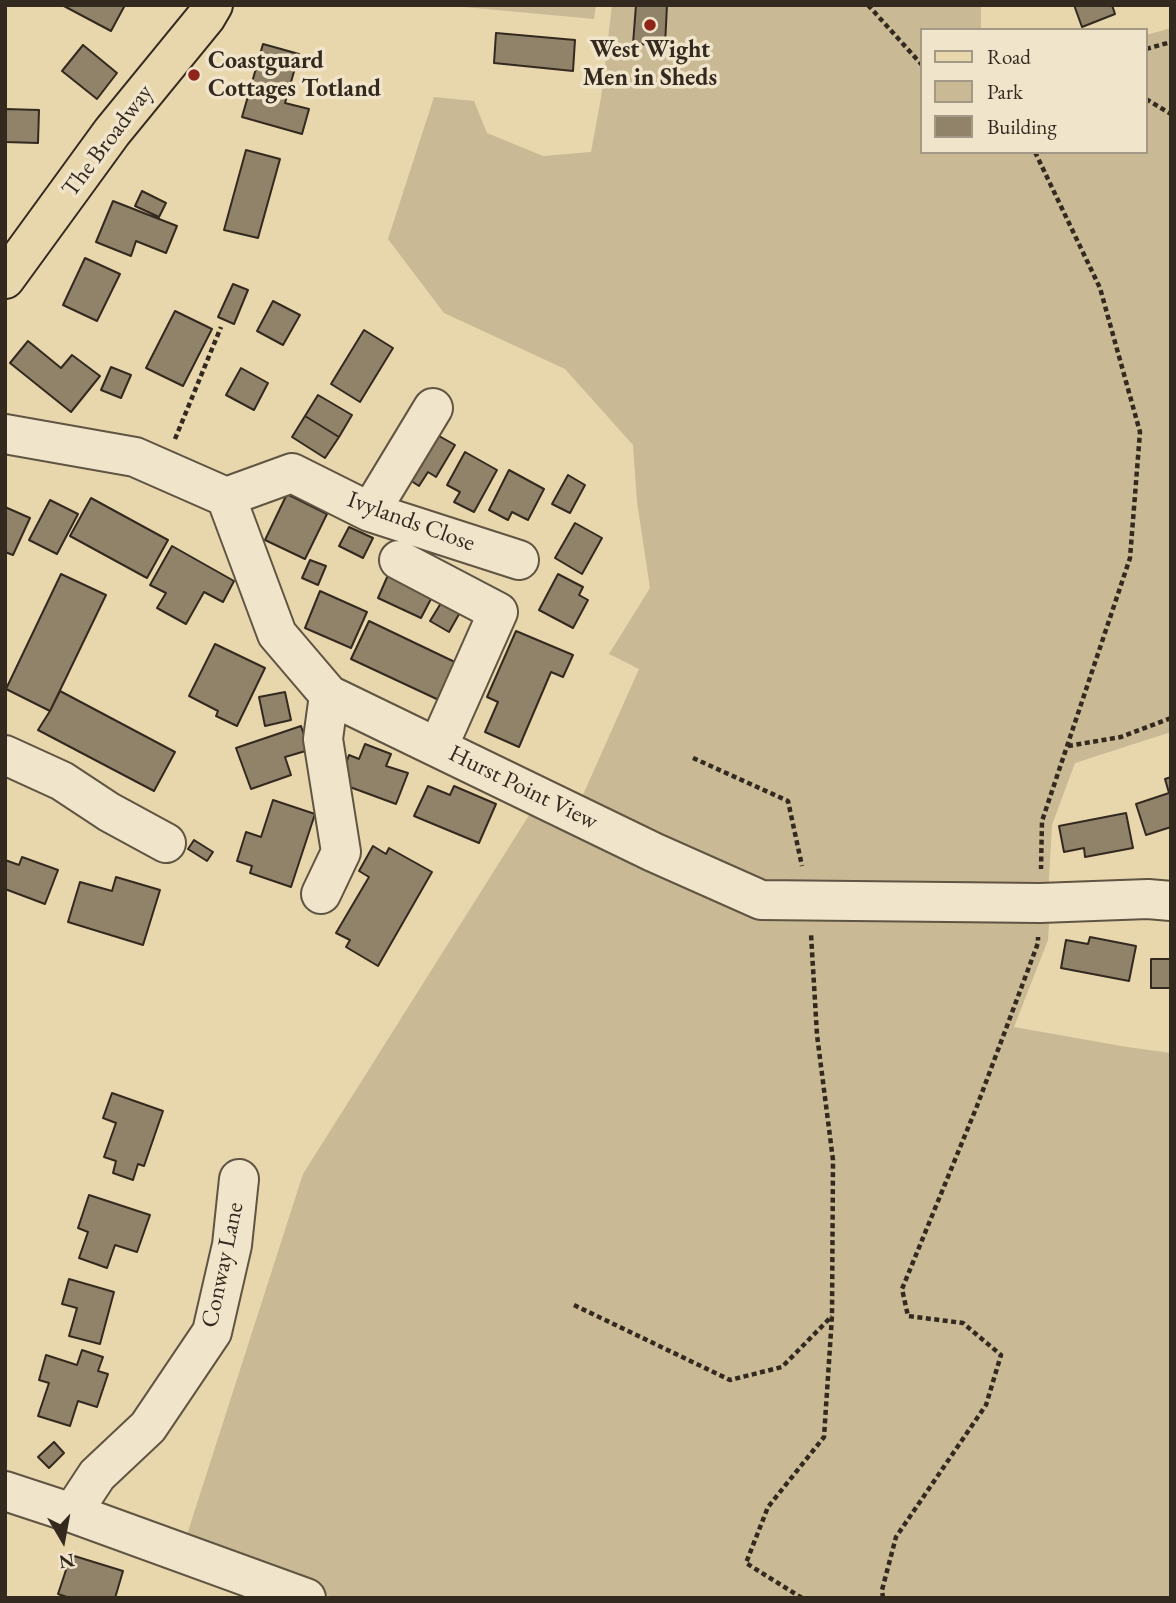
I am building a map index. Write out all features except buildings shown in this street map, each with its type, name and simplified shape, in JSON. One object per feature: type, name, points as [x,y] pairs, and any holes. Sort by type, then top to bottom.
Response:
[{"type":"main road","name":"The Broadway","points":[[5,279],[112,132],[213,5]]},
{"type":"street","points":[[370,512],[433,408]]},
{"type":"street","points":[[5,434],[135,457],[226,497]]},
{"type":"street","name":"Ivylands Close","points":[[226,497],[292,473],[370,512],[517,563]]},
{"type":"street","name":"Hurst Point View","points":[[226,497],[277,634],[329,695],[653,852],[761,900],[1040,903],[1148,899],[1171,901]]},
{"type":"street","points":[[399,560],[498,612],[438,747]]},
{"type":"street","points":[[321,894],[341,852],[323,739],[329,695]]},
{"type":"street","points":[[5,755],[62,781],[109,812],[166,843]]},
{"type":"street","name":"Conway Lane","points":[[72,1513],[97,1475],[148,1427],[212,1332],[232,1245],[239,1179]]},
{"type":"street","points":[[5,1491],[72,1513],[285,1594]]},
{"type":"path","points":[[868,5],[920,63]]},
{"type":"path","points":[[1148,48],[1171,42]]},
{"type":"path","points":[[1148,100],[1171,114]]},
{"type":"path","points":[[883,1598],[882,1590],[896,1537],[986,1405],[1001,1355],[963,1323],[908,1316],[902,1289],[977,1106],[1038,943],[1042,821],[1130,558],[1140,432],[1100,288],[1036,154]]},
{"type":"path","points":[[163,469],[221,327]]},
{"type":"path","points":[[1068,746],[1121,737],[1171,718]]},
{"type":"path","points":[[693,758],[788,801],[809,900],[817,1035],[833,1160],[832,1315],[824,1437],[768,1507],[746,1563],[802,1598]]},
{"type":"path","points":[[574,1305],[730,1380],[782,1367],[832,1315]]},
{"type":"green space","points":[[443,5],[596,5],[594,19]]},
{"type":"green space","points":[[612,5],[981,5],[981,28],[920,28],[920,154],[1148,154],[1148,34],[1171,28],[1171,732],[1075,763],[1052,825],[1048,896],[762,892],[578,806],[639,669],[609,654],[650,588],[637,502],[633,445],[565,369],[444,313],[388,239],[434,97],[474,101],[487,133],[543,156],[591,152],[601,98]]},
{"type":"green space","points":[[538,801],[758,907],[1050,909],[1048,940],[1014,1027],[1171,1053],[1171,1598],[336,1598],[183,1547],[303,1174]]},
{"type":"place","name":"West Wight Men in Sheds","points":[[650,25]]},
{"type":"place","name":"Coastguard Cottages Totland","points":[[194,75]]}]
